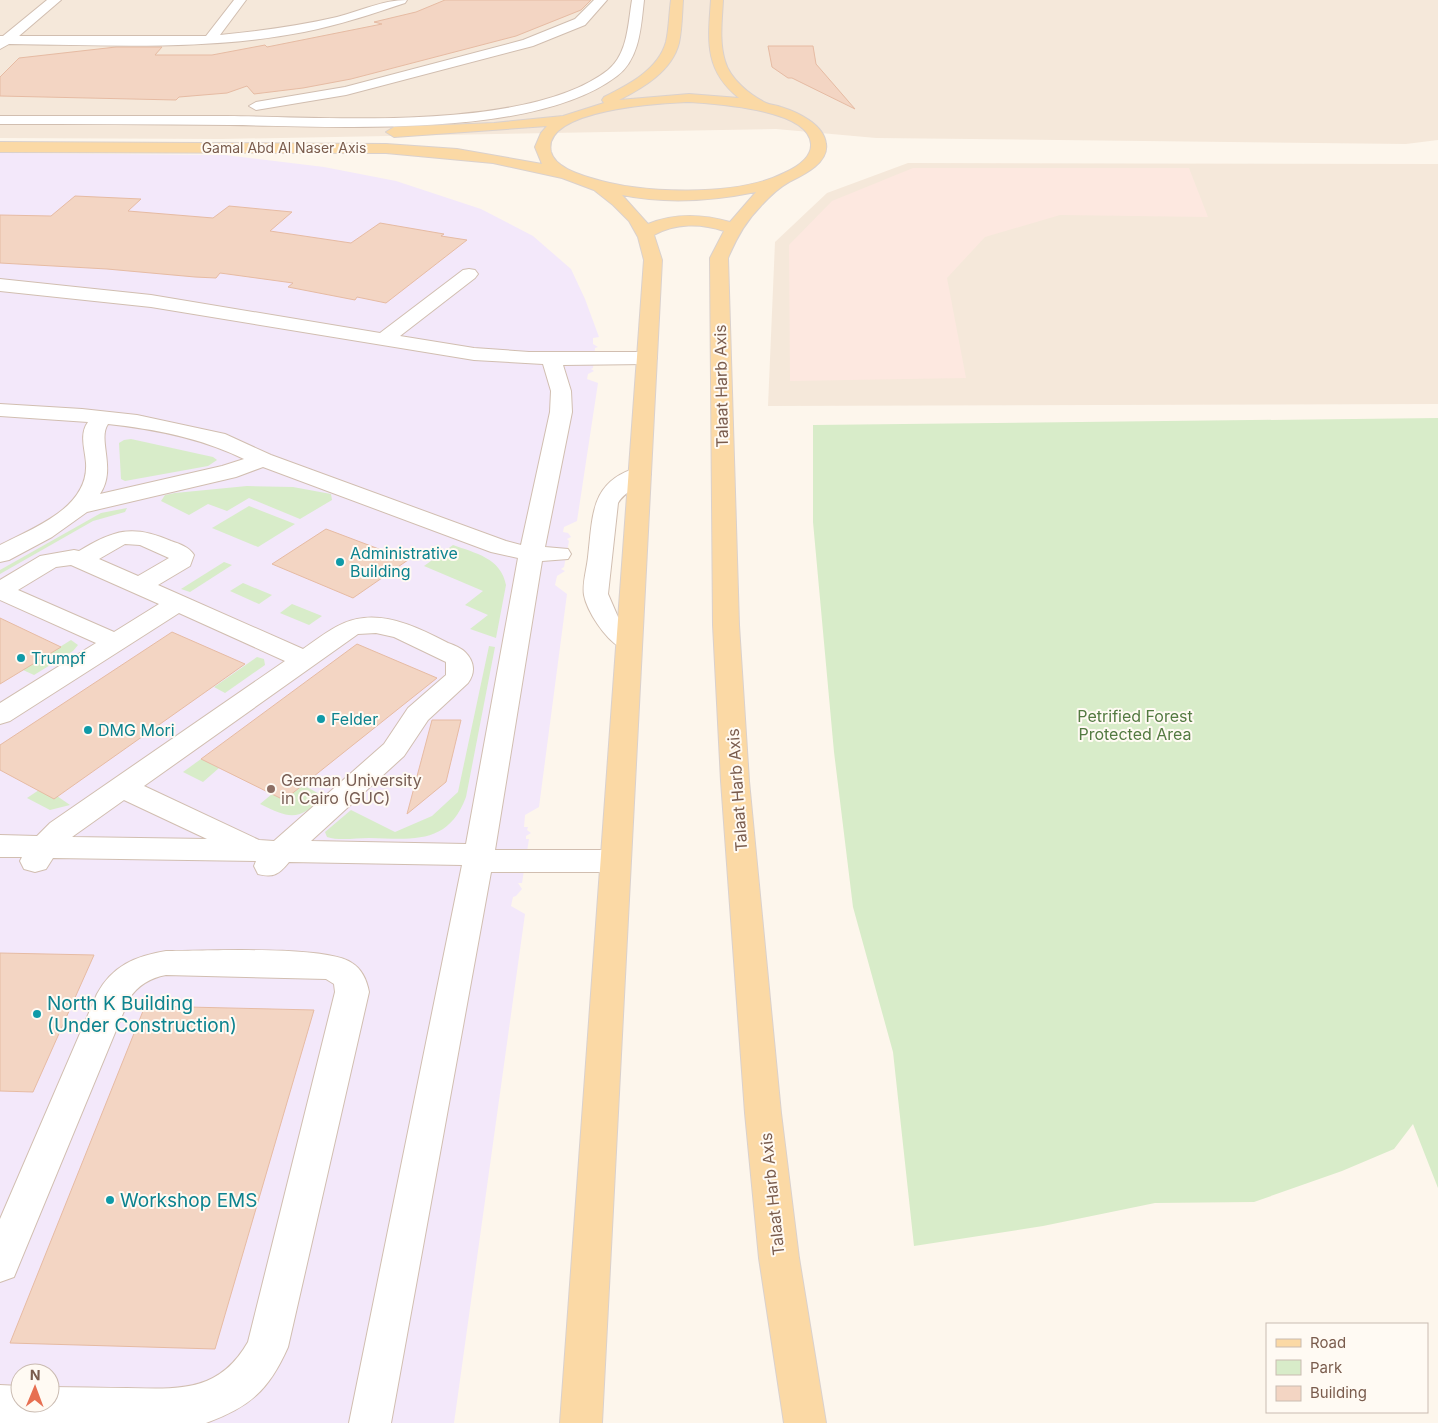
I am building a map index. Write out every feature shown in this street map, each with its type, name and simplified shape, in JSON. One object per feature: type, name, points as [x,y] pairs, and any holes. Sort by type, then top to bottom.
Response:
[{"type":"main road","points":[[566,175],[546,160],[542,152],[542,143],[554,127],[662,74],[672,46],[677,0]]},
{"type":"main road","points":[[600,186],[644,194],[694,195],[743,190],[783,179],[809,164],[816,156],[819,148],[818,140],[805,125],[765,108],[719,80],[720,70],[715,54],[717,0]]},
{"type":"main road","points":[[583,113],[622,103],[668,98],[719,100],[765,108]]},
{"type":"main road","name":"Gamal Abd Al Naser Axis","points":[[0,130],[363,133],[451,130],[567,120]]},
{"type":"main road","points":[[440,151],[465,149],[476,146],[482,141],[477,134],[451,130]]},
{"type":"main road","name":"Gamal Abd Al Naser Axis","points":[[0,147],[381,148],[440,151],[503,159],[600,186]]},
{"type":"main road","name":"Talaat Harb Axis","points":[[783,179],[754,202],[732,228],[720,258],[726,625],[735,771],[763,1113],[779,1258],[805,1423]]},
{"type":"main road","points":[[581,1423],[653,260],[646,233],[625,206],[600,186]]},
{"type":"main road","points":[[646,233],[666,224],[686,221],[707,222],[732,228]]},
{"type":"street","points":[[2,42],[55,0]]},
{"type":"street","points":[[209,40],[240,0]]},
{"type":"street","points":[[2,42],[209,40],[284,32],[357,14],[401,0]]},
{"type":"street","points":[[0,108],[220,108],[314,98],[384,82],[545,38],[580,22],[601,0]]},
{"type":"street","points":[[0,120],[396,120],[467,117],[513,110],[574,94],[595,85],[613,73],[628,55],[638,0]]},
{"type":"street","points":[[384,339],[469,274]]},
{"type":"street","points":[[0,285],[142,300],[474,354],[592,359],[647,358]]},
{"type":"street","points":[[370,1423],[478,861],[552,554],[561,412],[561,391],[553,370],[553,358]]},
{"type":"street","points":[[0,410],[98,423],[207,448],[241,450],[263,460],[489,544],[552,554],[600,555]]},
{"type":"street","points":[[0,419],[98,423]]},
{"type":"street","points":[[82,506],[92,490],[96,474],[98,423]]},
{"type":"street","points":[[0,555],[82,506],[141,490],[228,472],[263,460]]},
{"type":"street","points":[[630,642],[607,620],[600,608],[596,594],[606,503],[609,496],[621,484],[640,474]]},
{"type":"street","points":[[81,560],[114,540],[130,536],[144,538],[182,555],[181,561],[139,586]]},
{"type":"street","points":[[0,590],[49,561],[66,557],[81,560],[304,660]]},
{"type":"street","points":[[0,590],[116,642]]},
{"type":"street","points":[[0,715],[178,603]]},
{"type":"street","points":[[376,624],[384,625],[455,656],[460,663],[461,670],[454,684],[415,718],[394,750],[269,856],[156,849],[40,854],[61,830],[350,629],[376,624]]},
{"type":"street","points":[[122,787],[269,856]]},
{"type":"street","points":[[156,849],[185,818]]},
{"type":"street","points":[[1,849],[40,854],[269,856],[478,861],[616,861]]},
{"type":"street","points":[[0,1264],[110,1003],[121,982],[134,972],[149,966],[166,963],[318,965],[339,969],[346,975],[351,983],[352,992],[267,1347],[258,1366],[242,1383],[222,1396],[202,1405],[178,1410],[0,1406]]},
{"type":"shaded area","points":[[0,0],[1438,0],[1438,140],[1406,144],[876,138],[776,129],[221,139],[0,138]]},
{"type":"shaded area","name":"German University in Cairo (GUC)","points":[[0,153],[225,155],[324,167],[396,181],[481,209],[533,236],[571,269],[585,299],[599,337],[593,338],[593,344],[598,347],[595,348],[593,368],[591,369],[594,371],[588,374],[587,379],[598,383],[577,521],[564,527],[563,532],[568,533],[571,537],[567,539],[569,541],[564,567],[561,569],[565,571],[557,576],[555,585],[567,594],[539,807],[525,815],[524,827],[528,827],[527,830],[531,833],[526,836],[526,839],[529,839],[522,883],[518,883],[522,889],[513,897],[511,906],[525,914],[454,1423],[0,1423]]},
{"type":"shaded area","points":[[908,163],[1438,164],[1438,404],[768,406],[775,242],[827,193]]},
{"type":"shaded area","points":[[913,168],[1189,168],[1208,217],[1060,215],[985,237],[947,278],[966,378],[790,381],[789,245],[832,201]]},
{"type":"green space","name":"Petrified Forest Protected Area","points":[[1438,418],[1438,1188],[1413,1124],[1394,1149],[1342,1171],[1254,1202],[1155,1203],[1043,1226],[914,1246],[893,1052],[853,907],[834,752],[813,522],[813,425]]},
{"type":"green space","points":[[131,439],[213,457],[217,460],[208,466],[125,481],[121,479],[119,443]]},
{"type":"green space","points":[[247,486],[293,487],[331,494],[332,500],[300,519],[249,498],[227,511],[208,504],[189,515],[161,501],[165,495],[175,493]]},
{"type":"green space","points":[[249,506],[295,524],[258,547],[212,528]]},
{"type":"green space","points":[[127,508],[125,512],[93,521],[0,574],[0,570],[101,513]]},
{"type":"green space","points":[[453,545],[486,558],[499,568],[503,576],[506,585],[496,638],[470,629],[488,615],[465,605],[483,591],[424,566]]},
{"type":"green space","points":[[224,562],[232,565],[190,592],[181,589]]},
{"type":"green space","points":[[243,583],[272,595],[259,604],[230,591]]},
{"type":"green space","points":[[292,604],[322,616],[309,625],[280,613]]},
{"type":"green space","points":[[71,640],[78,645],[73,651],[34,675],[23,670]]},
{"type":"green space","points":[[489,646],[495,647],[466,797],[458,813],[449,824],[427,836],[414,838],[342,839],[327,837],[325,832],[351,810],[395,832],[432,816],[458,792]]},
{"type":"green space","points":[[257,657],[264,659],[265,665],[225,693],[214,687]]},
{"type":"green space","points":[[201,759],[219,768],[203,782],[183,772]]},
{"type":"green space","points":[[303,785],[325,797],[301,814],[288,815],[260,804],[272,794],[284,800]]},
{"type":"green space","points":[[39,790],[57,796],[70,805],[50,810],[27,798]]},
{"type":"building","points":[[445,0],[591,0],[581,10],[516,36],[351,79],[303,88],[254,94],[247,86],[227,93],[179,97],[176,100],[0,96],[0,77],[19,58],[116,47],[162,47],[155,55],[212,55],[265,45],[267,47],[382,24],[374,22],[416,12]]},
{"type":"building","points":[[768,46],[813,46],[816,64],[855,109],[792,78],[788,78],[772,67]]},
{"type":"building","points":[[75,196],[141,199],[128,211],[213,218],[229,206],[292,212],[270,231],[351,243],[380,223],[467,240],[386,303],[357,297],[355,300],[288,287],[293,283],[220,273],[216,278],[0,263],[0,215],[51,216]]},
{"type":"building","name":"Administrative Building","points":[[326,529],[408,560],[353,598],[272,564]]},
{"type":"building","name":"Trumpf","points":[[0,618],[61,647],[0,684]]},
{"type":"building","name":"DMG Mori","points":[[172,632],[245,664],[54,799],[0,770],[0,745]]},
{"type":"building","name":"Felder","points":[[357,644],[437,678],[284,800],[201,759]]},
{"type":"building","points":[[432,720],[461,720],[446,782],[407,814]]},
{"type":"building","name":"North K Building (Under Construction)","points":[[0,953],[94,955],[33,1092],[0,1091]]},
{"type":"building","name":"Workshop EMS","points":[[145,1006],[314,1010],[215,1349],[10,1343]]},
{"type":"place","name":"Administrative Building","points":[[340,562]]},
{"type":"place","name":"Trumpf","points":[[21,658]]},
{"type":"place","name":"Felder","points":[[321,719]]},
{"type":"place","name":"DMG Mori","points":[[88,730]]},
{"type":"place","name":"German University in Cairo (GUC)","points":[[271,789]]},
{"type":"place","name":"North K Building (Under Construction)","points":[[37,1014]]},
{"type":"place","name":"Workshop EMS","points":[[110,1200]]}]
